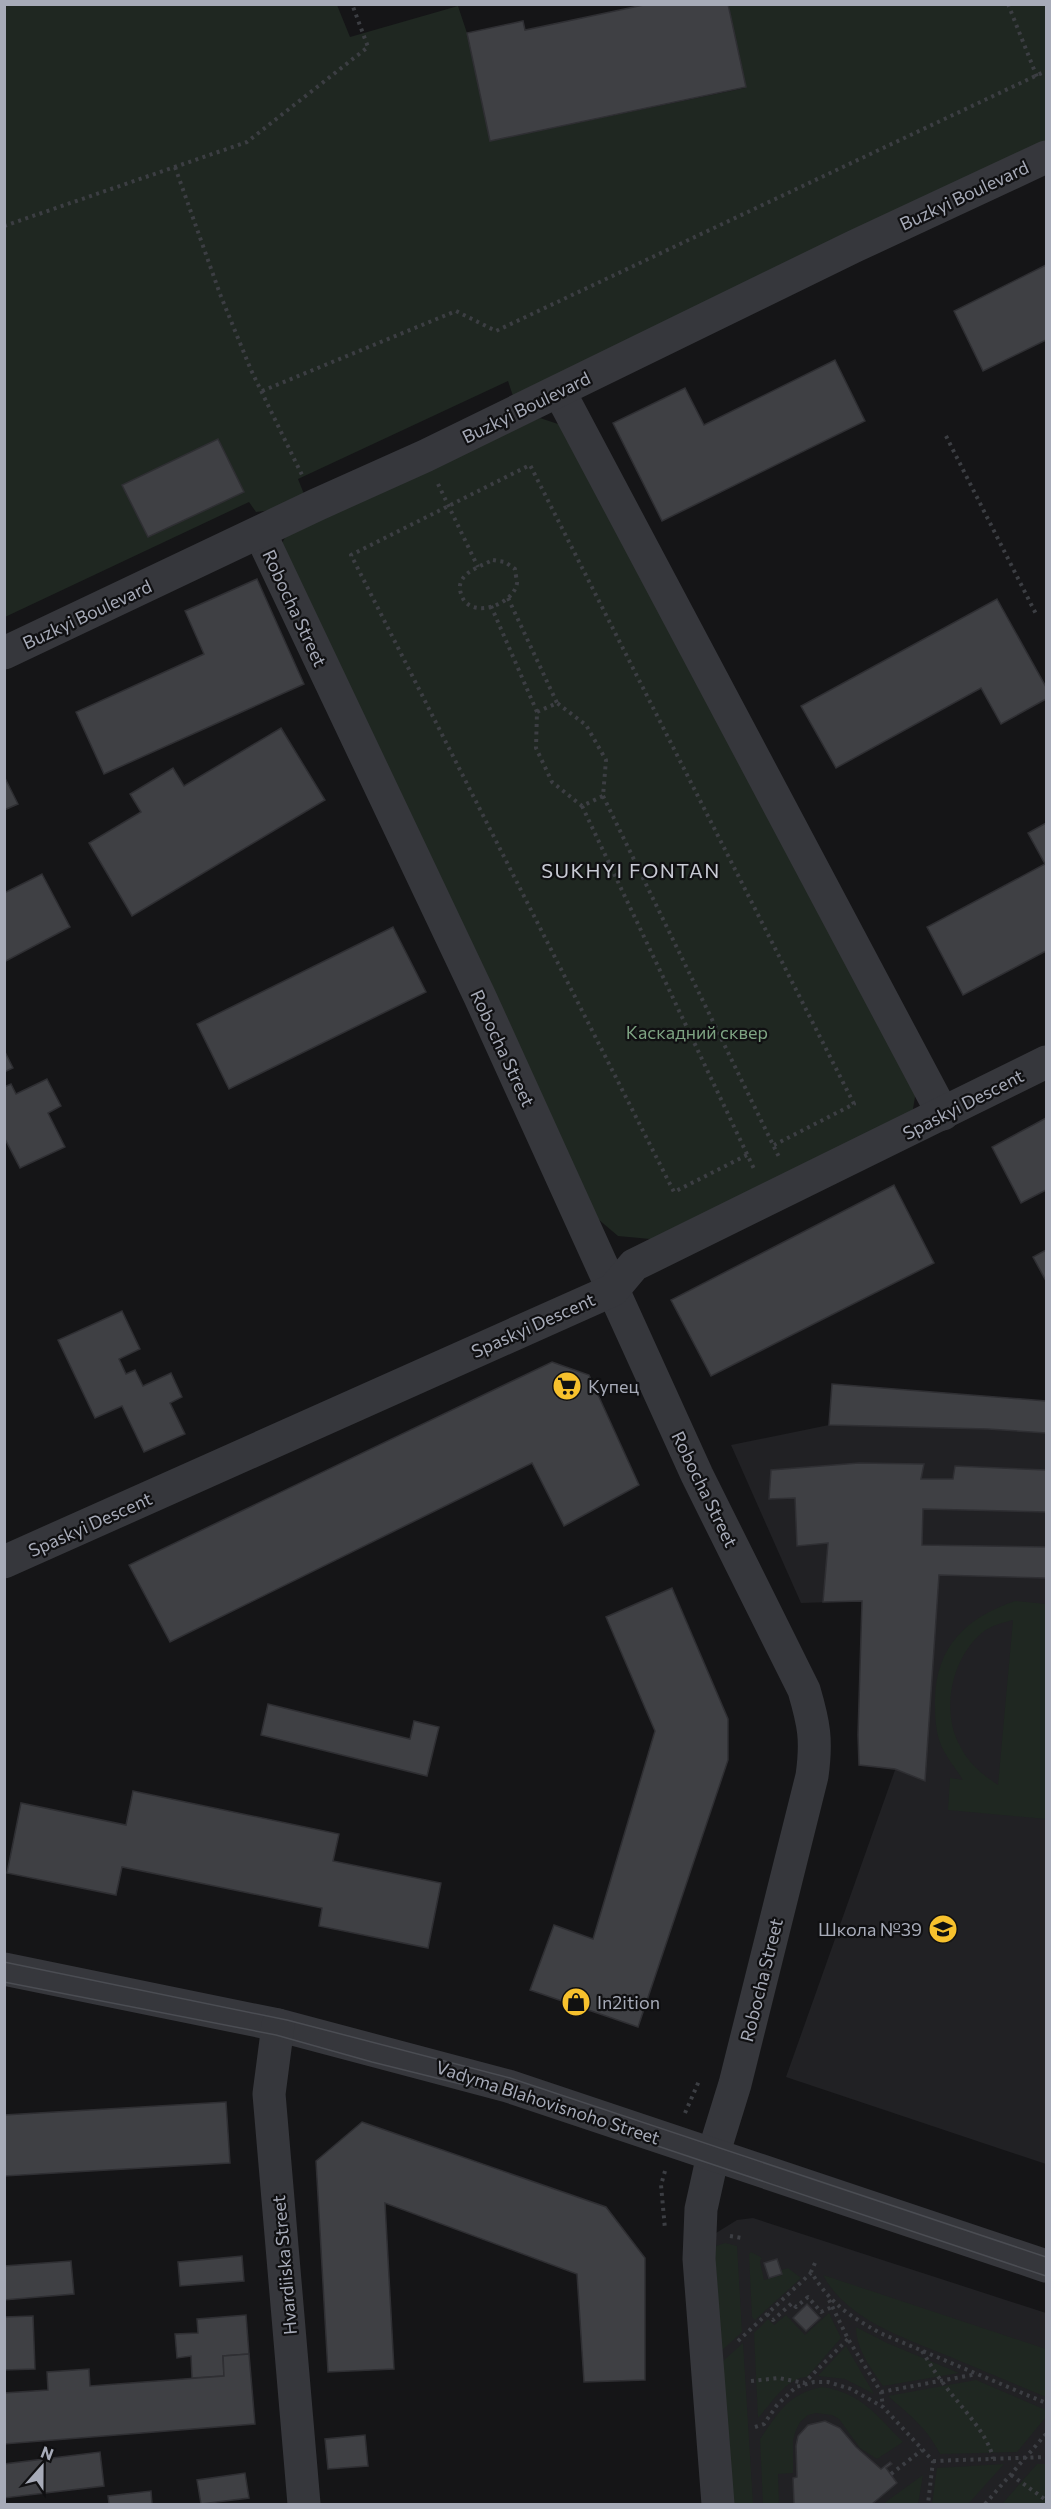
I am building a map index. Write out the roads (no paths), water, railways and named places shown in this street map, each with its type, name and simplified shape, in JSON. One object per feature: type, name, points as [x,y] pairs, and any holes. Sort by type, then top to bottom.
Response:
[{"type":"street","name":"Buzkyi Boulevard","points":[[4,653],[316,505],[425,456],[855,246],[1047,158]]},
{"type":"street","points":[[559,391],[943,1114]]},
{"type":"street","name":"Robocha Street","points":[[260,533],[480,997],[697,1475],[804,1690],[816,1746],[812,1776],[744,2050],[713,2156],[701,2209],[699,2259],[718,2505]]},
{"type":"street","name":"Spaskyi Descent","points":[[4,1562],[613,1290],[634,1265],[1047,1062]]},
{"type":"street","name":"Vadyma Blahovisnoho Street","points":[[4,1969],[278,2025],[508,2086],[1047,2266]]},
{"type":"street","name":"Hvardiiska Street","points":[[278,2025],[269,2094],[304,2505]]},
{"type":"tram line","points":[[4,1962],[287,2020],[510,2078],[1046,2257]]},
{"type":"tram line","points":[[4,1982],[276,2035],[505,2095],[1046,2276]]},
{"type":"place","name":"Купец","points":[[567,1386]]},
{"type":"place","name":"Школа №39","points":[[943,1929]]},
{"type":"place","name":"In2ition","points":[[576,2002]]},
{"type":"district","name":"SUKHYI FONTAN","points":[[631,870]]},
{"type":"park label","name":"Каскадний сквер","points":[[697,1032]]}]
